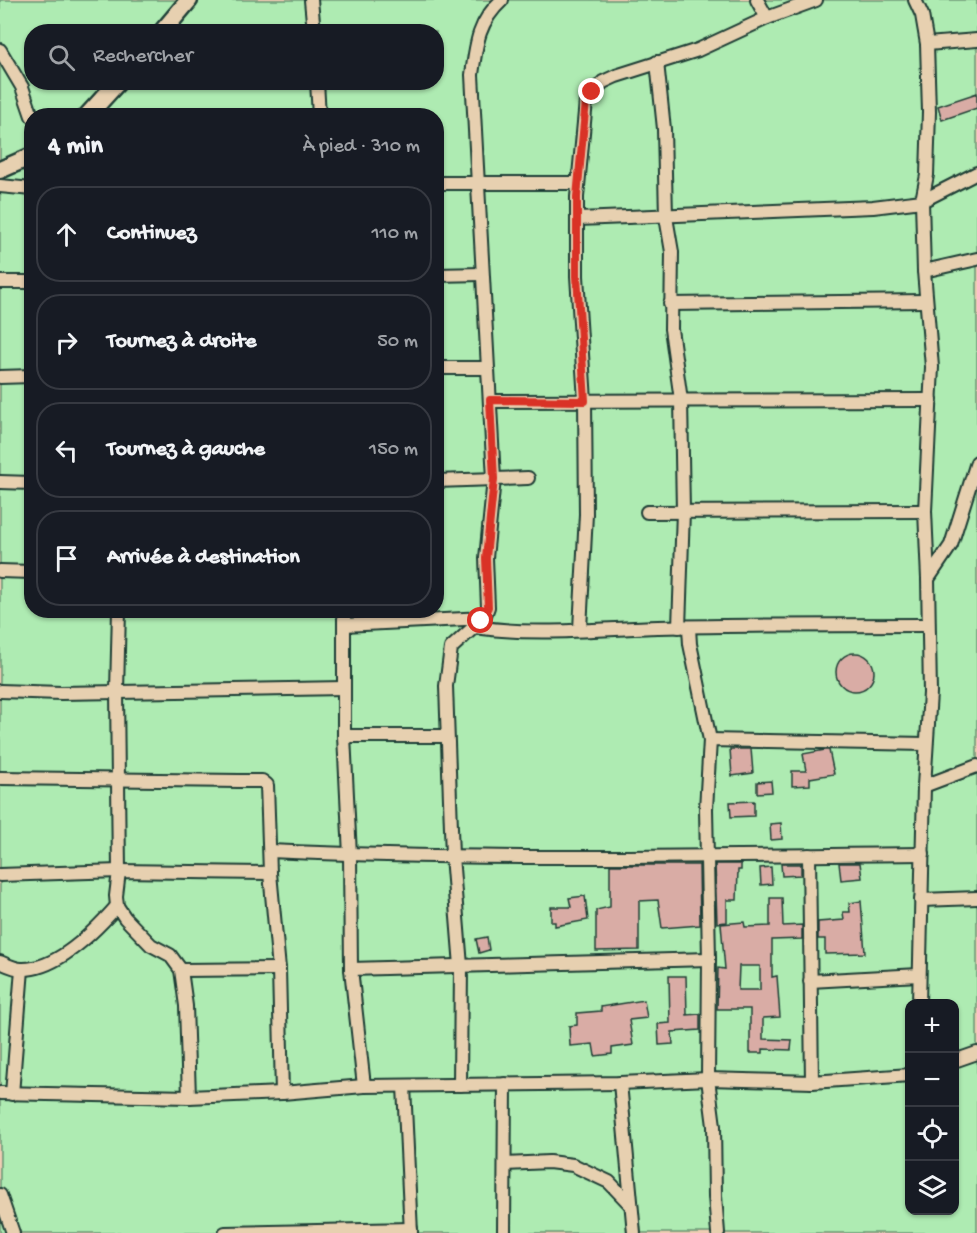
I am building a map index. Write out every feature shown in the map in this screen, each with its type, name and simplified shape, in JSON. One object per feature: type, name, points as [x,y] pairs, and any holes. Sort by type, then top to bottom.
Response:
[{"type":"street","points":[[169,24],[189,0]]},
{"type":"street","points":[[311,0],[313,24]]},
{"type":"street","points":[[460,1085],[461,966],[452,856],[446,686],[451,648],[480,622],[489,597],[486,558],[494,479],[472,75],[476,41],[486,18],[502,0]]},
{"type":"street","points":[[757,0],[767,18]]},
{"type":"street","points":[[580,629],[586,513],[585,401],[577,276],[577,183],[586,101],[603,82],[698,50],[767,18],[816,0]]},
{"type":"street","points":[[915,0],[922,15],[927,44],[929,112],[927,175],[922,201],[924,271],[932,367],[925,511],[930,693],[924,786],[919,999]]},
{"type":"street","points":[[927,44],[977,40]]},
{"type":"street","points":[[0,50],[22,87],[29,108]]},
{"type":"street","points":[[657,62],[664,129],[666,217],[672,252],[671,329],[681,400],[684,627],[690,644],[710,740],[706,809],[709,959],[708,1079],[714,1126],[718,1233]]},
{"type":"street","points":[[94,108],[111,90]]},
{"type":"street","points":[[317,90],[319,108]]},
{"type":"street","points":[[0,170],[24,160]]},
{"type":"street","points":[[578,219],[873,207],[922,201],[977,173]]},
{"type":"street","points":[[444,183],[577,183]]},
{"type":"street","points":[[0,186],[24,188]]},
{"type":"street","points":[[924,271],[977,259]]},
{"type":"street","points":[[444,275],[482,274]]},
{"type":"street","points":[[0,282],[24,282]]},
{"type":"street","points":[[670,304],[926,301]]},
{"type":"street","points":[[444,368],[487,368]]},
{"type":"street","points":[[0,377],[24,376]]},
{"type":"street","points":[[490,400],[931,400]]},
{"type":"street","points":[[928,579],[951,545],[977,462]]},
{"type":"street","points":[[444,481],[528,478]]},
{"type":"street","points":[[0,483],[24,483]]},
{"type":"street","points":[[647,512],[925,511]]},
{"type":"street","points":[[0,571],[24,572]]},
{"type":"street","points":[[119,618],[117,906],[135,931],[151,945],[170,956],[181,970],[186,1005],[189,1097]]},
{"type":"street","points":[[344,618],[344,736],[350,855],[351,969],[364,1086]]},
{"type":"street","points":[[344,625],[480,622],[496,630],[784,624],[928,625]]},
{"type":"street","points":[[0,691],[30,693],[344,688]]},
{"type":"street","points":[[344,736],[447,736]]},
{"type":"street","points":[[710,740],[926,744]]},
{"type":"street","points":[[924,786],[977,766]]},
{"type":"street","points":[[0,778],[265,782],[268,791],[270,873],[279,969],[282,1093]]},
{"type":"street","points":[[270,851],[350,855],[452,856],[923,854]]},
{"type":"street","points":[[809,855],[812,1082]]},
{"type":"street","points":[[0,876],[118,871],[270,873]]},
{"type":"street","points":[[921,900],[977,898]]},
{"type":"street","points":[[0,962],[22,969],[40,966],[66,953],[101,924],[117,906]]},
{"type":"street","points":[[351,969],[709,959]]},
{"type":"street","points":[[22,969],[6,1094],[189,1097],[282,1093],[364,1086],[620,1083],[708,1079],[812,1082],[905,1075]]},
{"type":"street","points":[[181,970],[279,969]]},
{"type":"street","points":[[810,981],[919,975]]},
{"type":"street","points":[[959,1059],[977,1053]]},
{"type":"street","points":[[620,1083],[634,1233]]},
{"type":"street","points":[[504,1233],[505,1084]]},
{"type":"street","points":[[225,1233],[411,1231],[404,1086]]},
{"type":"street","points":[[505,1164],[549,1162],[573,1165],[609,1182],[630,1204]]},
{"type":"street","points":[[0,1195],[13,1233]]},
{"type":"green space","points":[[0,0],[977,0],[977,1233],[0,1233]]},
{"type":"building","points":[[977,93],[977,108],[942,120],[938,106]]},
{"type":"building","points":[[855,653],[869,658],[874,672],[869,686],[855,691],[841,686],[836,672],[841,658]]},
{"type":"building","points":[[730,749],[751,749],[753,773],[732,776]]},
{"type":"building","points":[[829,750],[834,774],[810,778],[810,785],[792,786],[792,771],[806,771],[803,754]]},
{"type":"building","points":[[771,781],[772,792],[757,793],[757,782]]},
{"type":"building","points":[[754,801],[754,816],[731,817],[730,802]]},
{"type":"building","points":[[781,823],[782,839],[771,840],[770,824]]},
{"type":"building","points":[[839,863],[860,863],[862,878],[841,880]]},
{"type":"building","points":[[715,864],[741,864],[741,870],[738,870],[737,900],[727,900],[727,922],[717,923]]},
{"type":"building","points":[[781,864],[801,864],[801,875],[782,876]]},
{"type":"building","points":[[610,865],[699,865],[700,925],[662,928],[658,900],[639,901],[639,950],[596,951],[596,910],[610,907]]},
{"type":"building","points":[[771,867],[772,884],[761,885],[760,868]]},
{"type":"building","points":[[585,896],[588,920],[555,926],[555,922],[551,922],[551,907],[571,907],[569,898]]},
{"type":"building","points":[[770,898],[782,898],[783,926],[802,925],[802,939],[772,940],[772,977],[777,976],[780,1017],[763,1018],[763,1039],[792,1040],[791,1050],[763,1049],[763,1053],[750,1053],[750,1009],[717,1009],[718,968],[725,969],[721,924],[744,922],[745,927],[770,926]],"holes":[[[739,966],[760,966],[760,990],[738,990]]]},
{"type":"building","points":[[861,901],[865,953],[825,954],[825,939],[818,939],[818,922],[844,920],[843,912],[850,912],[849,903]]},
{"type":"building","points":[[487,937],[489,950],[479,953],[476,939]]},
{"type":"building","points":[[669,976],[686,976],[687,1015],[700,1014],[700,1030],[672,1032],[673,1044],[659,1045],[658,1024],[670,1023]]},
{"type":"building","points":[[644,1000],[647,1018],[629,1020],[633,1045],[612,1048],[612,1054],[595,1056],[593,1044],[570,1046],[569,1026],[577,1025],[577,1013],[601,1011],[601,1007]]},
{"type":"route","points":[[481,621],[488,607],[489,597],[486,558],[494,479],[490,400],[585,401],[577,276],[577,183],[586,101],[592,92]]}]
